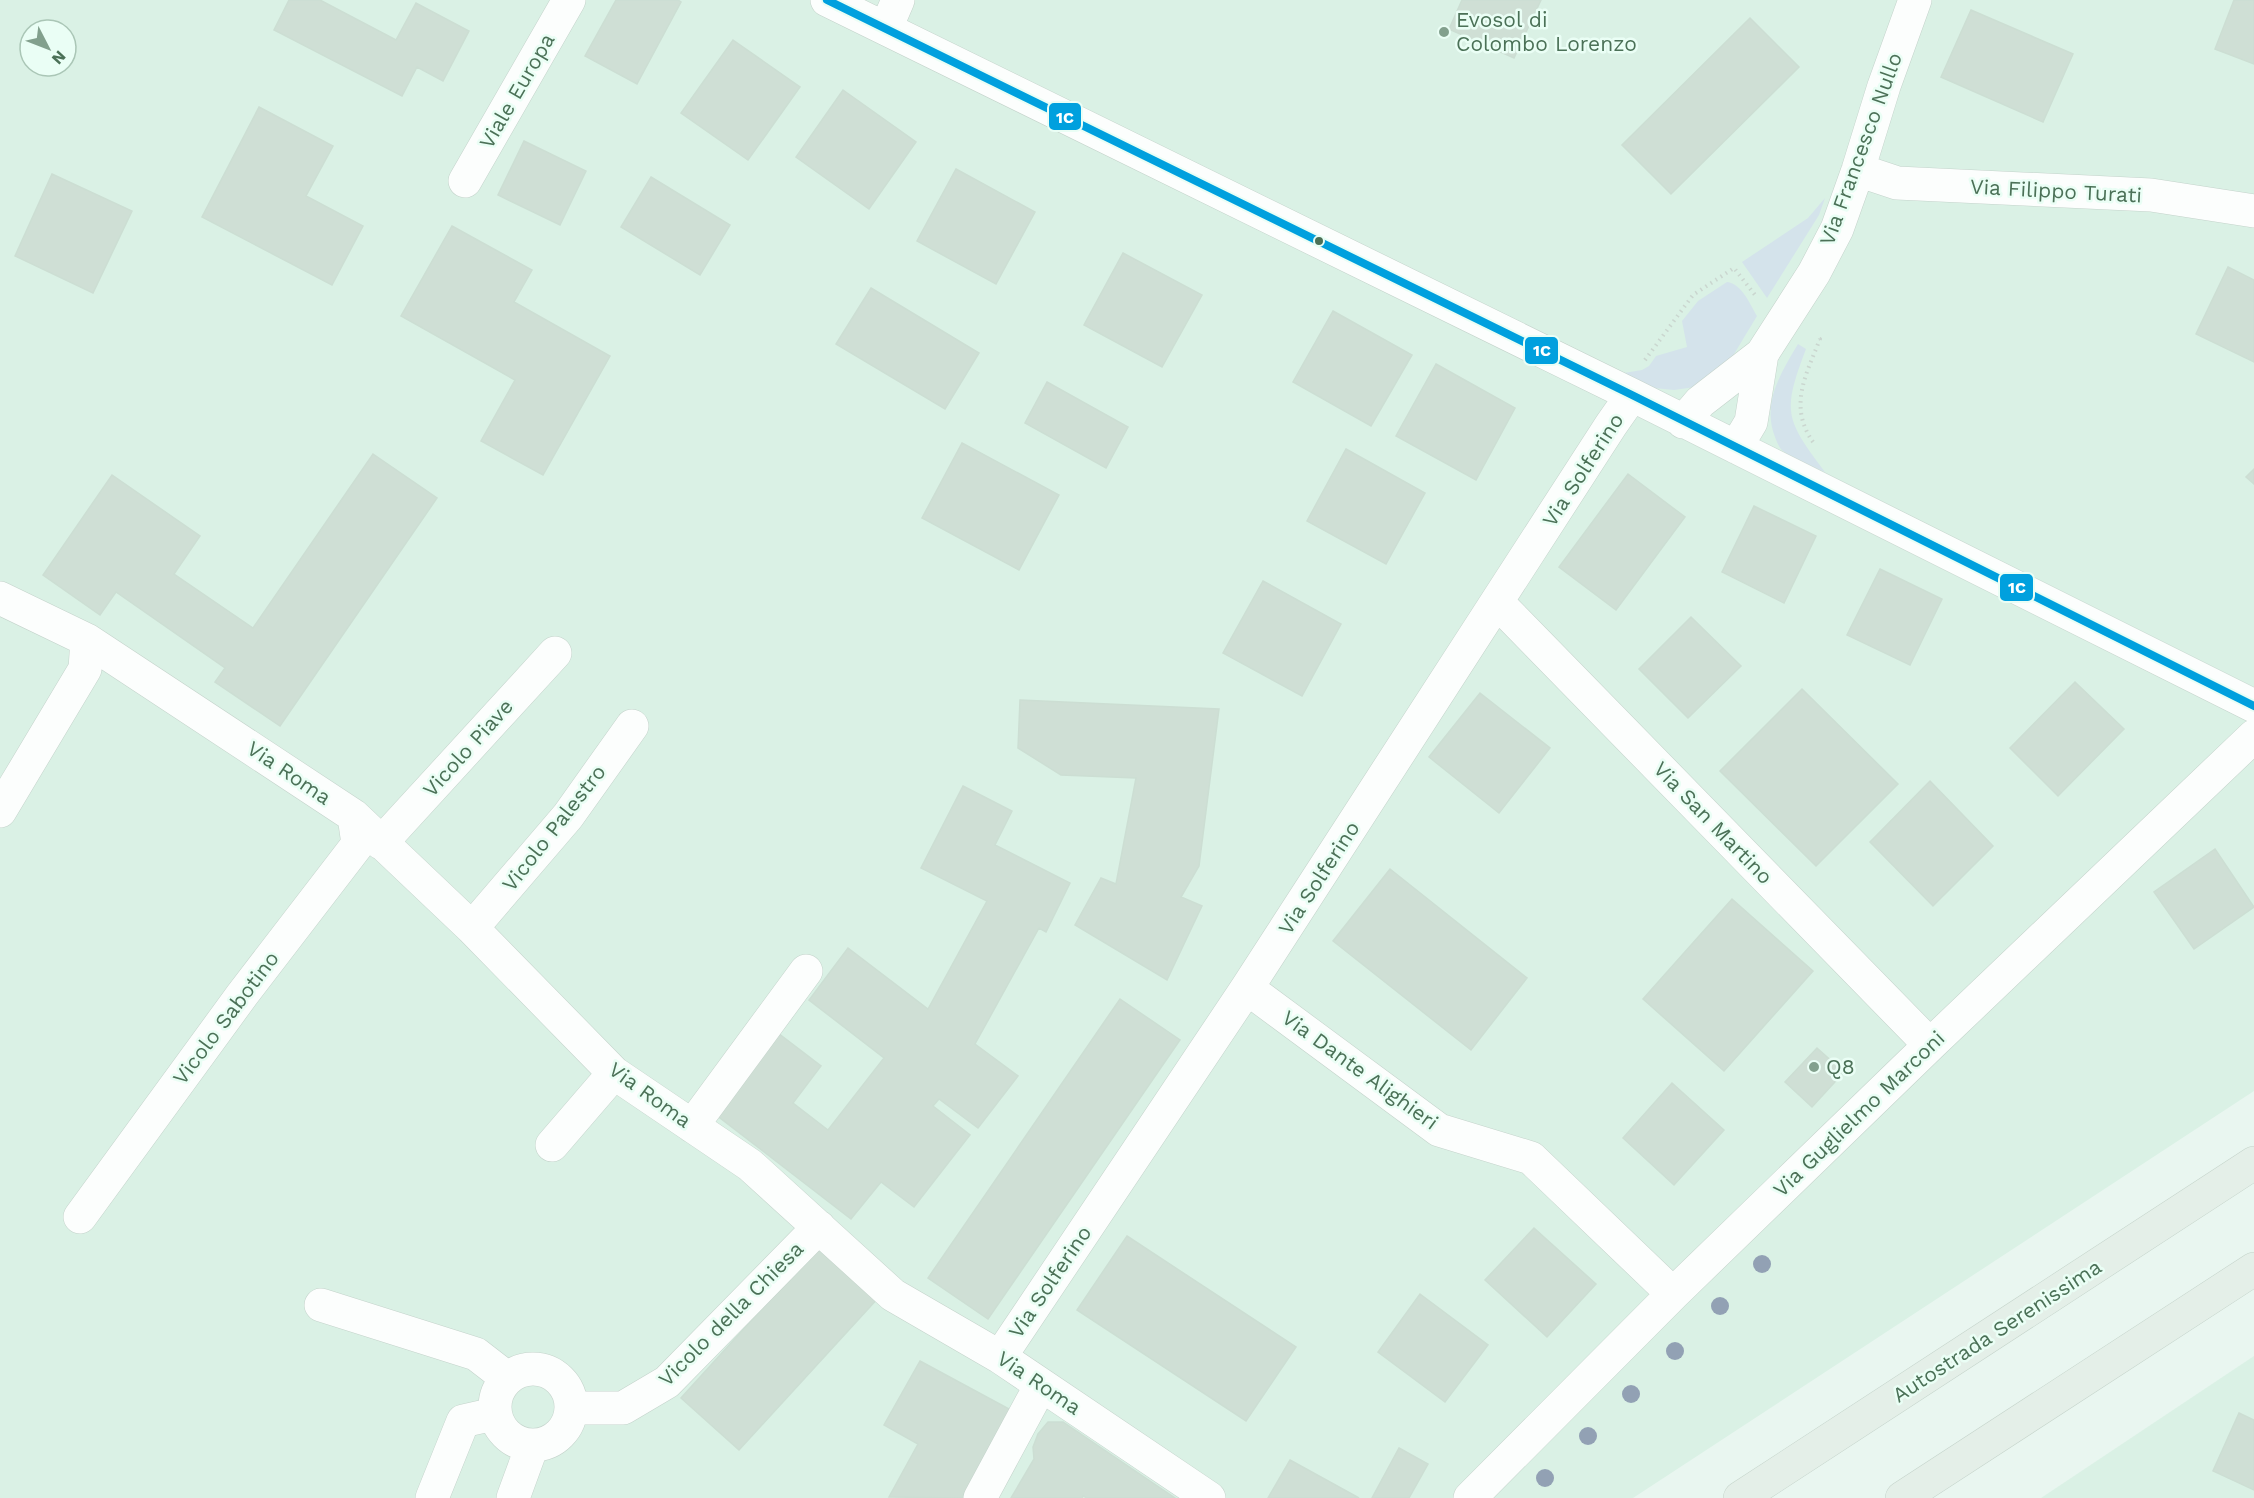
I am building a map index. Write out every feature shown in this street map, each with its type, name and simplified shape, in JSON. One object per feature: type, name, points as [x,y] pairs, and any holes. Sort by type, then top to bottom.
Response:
[{"type":"highway","name":"Autostrada Serenissima","points":[[1740,1498],[2254,1164]]},
{"type":"highway","points":[[1902,1498],[2254,1269]]},
{"type":"street","name":"Viale Europa","points":[[465,181],[569,0]]},
{"type":"street","points":[[827,0],[892,14],[1683,422],[2254,706]]},
{"type":"street","name":"Via Francesco Nullo","points":[[1683,422],[1700,402],[1762,354],[1814,273],[1837,229],[1915,0]]},
{"type":"street","name":"Via Filippo Turati","points":[[1858,170],[1897,183],[2151,195],[2254,211]]},
{"type":"street","name":"Via Francesco Nullo","points":[[1736,447],[1751,422],[1762,354]]},
{"type":"street","name":"Via Solferino","points":[[1000,1357],[1247,988],[1632,395]]},
{"type":"street","name":"Via Roma","points":[[0,598],[87,640],[354,816],[472,928],[614,1073],[750,1165],[893,1295],[1000,1357],[1209,1498]]},
{"type":"street","name":"Via San Martino","points":[[1497,602],[1930,1045]]},
{"type":"street","name":"Via Roma","points":[[0,624],[87,640]]},
{"type":"street","points":[[0,811],[85,669],[87,640]]},
{"type":"street","name":"Vicolo Piave","points":[[381,843],[555,653]]},
{"type":"street","name":"Vicolo Palestro","points":[[472,928],[568,816],[632,726]]},
{"type":"street","name":"Via Guglielmo Marconi","points":[[1470,1498],[1673,1294],[2254,736]]},
{"type":"street","name":"Vicolo Sabotino","points":[[80,1217],[242,995],[358,844],[354,816]]},
{"type":"street","points":[[692,1126],[806,971]]},
{"type":"street","name":"Via Dante Alighieri","points":[[1247,988],[1439,1130],[1531,1158],[1673,1294]]},
{"type":"street","points":[[552,1145],[614,1073]]},
{"type":"street","name":"Vicolo della Chiesa","points":[[572,1408],[623,1408],[667,1382],[819,1227]]},
{"type":"street","points":[[321,1305],[476,1354],[507,1378]]},
{"type":"street","points":[[530,1368],[555,1375],[567,1390],[572,1408],[570,1420],[564,1431],[549,1442],[532,1446],[507,1437],[499,1427],[494,1414],[494,1401],[507,1378],[517,1371],[530,1368]]},
{"type":"street","points":[[980,1498],[1041,1385]]},
{"type":"street","points":[[432,1498],[463,1421],[494,1414]]},
{"type":"street","points":[[513,1498],[532,1446]]},
{"type":"path","points":[[1643,361],[1693,295],[1734,268],[1763,306],[1820,339],[1803,383],[1800,403],[1802,421],[1814,444]]},
{"type":"shaded area","points":[[0,0],[2254,0],[2254,1091],[1633,1498],[0,1498]]},
{"type":"shaded area","points":[[1825,198],[1819,215],[1767,298],[1742,262],[1808,218]]},
{"type":"shaded area","points":[[1727,282],[1741,290],[1757,316],[1728,364],[1695,387],[1674,390],[1654,388],[1624,373],[1642,370],[1649,366],[1656,356],[1687,347],[1682,321],[1698,301]]},
{"type":"shaded area","points":[[1798,344],[1806,349],[1793,387],[1792,414],[1802,439],[1825,472],[1783,451],[1773,431],[1771,408],[1776,386]]},
{"type":"shaded area","points":[[2254,1356],[2254,1498],[2041,1498]]},
{"type":"building","points":[[289,0],[320,0],[396,40],[416,3],[469,31],[443,81],[417,67],[402,96],[274,30]]},
{"type":"building","points":[[616,0],[678,0],[681,2],[637,84],[585,56]]},
{"type":"building","points":[[1462,0],[1541,0],[1514,58],[1449,29]]},
{"type":"building","points":[[2234,0],[2254,0],[2254,64],[2215,49]]},
{"type":"building","points":[[1971,10],[2073,54],[2043,122],[1941,77]]},
{"type":"building","points":[[1750,18],[1799,67],[1671,194],[1622,145]]},
{"type":"building","points":[[733,40],[800,87],[748,160],[681,113]]},
{"type":"building","points":[[843,90],[916,142],[869,209],[796,157]]},
{"type":"building","points":[[259,107],[333,146],[306,196],[363,226],[332,285],[202,217]]},
{"type":"building","points":[[524,141],[586,171],[560,225],[498,195]]},
{"type":"building","points":[[956,169],[1035,212],[996,284],[917,241]]},
{"type":"building","points":[[52,174],[132,211],[93,293],[15,256]]},
{"type":"building","points":[[651,177],[730,225],[700,275],[621,227]]},
{"type":"building","points":[[452,226],[532,270],[514,302],[610,356],[543,475],[481,441],[515,380],[401,316]]},
{"type":"building","points":[[1123,253],[1202,295],[1162,367],[1084,325]]},
{"type":"building","points":[[2228,267],[2254,280],[2254,362],[2196,334]]},
{"type":"building","points":[[871,288],[979,353],[945,409],[836,344]]},
{"type":"building","points":[[1333,311],[1412,355],[1371,426],[1293,382]]},
{"type":"building","points":[[1436,364],[1515,408],[1476,480],[1396,436]]},
{"type":"building","points":[[1047,382],[1128,427],[1106,468],[1025,423]]},
{"type":"building","points":[[962,443],[1059,495],[1019,570],[922,518]]},
{"type":"building","points":[[1346,449],[1425,493],[1386,564],[1307,521]]},
{"type":"building","points":[[373,454],[437,498],[280,726],[215,682],[225,668],[116,592],[100,615],[43,575],[112,475],[200,536],[174,574],[253,628]]},
{"type":"building","points":[[2254,469],[2254,484],[2246,477]]},
{"type":"building","points":[[1628,474],[1685,517],[1616,610],[1559,567]]},
{"type":"building","points":[[1754,506],[1816,536],[1784,603],[1722,572]]},
{"type":"building","points":[[1880,569],[1942,599],[1910,665],[1847,635]]},
{"type":"building","points":[[1263,581],[1341,624],[1302,696],[1223,653]]},
{"type":"building","points":[[1691,617],[1741,666],[1688,718],[1639,669]]},
{"type":"building","points":[[2075,682],[2124,729],[2058,796],[2010,748]]},
{"type":"building","points":[[1802,689],[1898,784],[1816,866],[1720,771]]},
{"type":"building","points":[[1480,693],[1550,748],[1499,813],[1429,757]]},
{"type":"building","points":[[1020,700],[1219,709],[1199,866],[1181,897],[1202,906],[1167,980],[1075,925],[1101,878],[1116,884],[1136,778],[1061,775],[1018,748]]},
{"type":"building","points":[[1930,781],[1993,846],[1933,906],[1870,842]]},
{"type":"building","points":[[963,786],[1012,811],[995,845],[1070,883],[1046,932],[1039,928],[975,1044],[1018,1076],[978,1128],[939,1099],[933,1106],[970,1135],[914,1207],[881,1182],[851,1219],[711,1111],[774,1030],[821,1066],[793,1103],[828,1130],[884,1058],[809,1000],[848,948],[928,1009],[987,901],[921,868]]},
{"type":"building","points":[[2215,849],[2254,907],[2194,949],[2154,892]]},
{"type":"building","points":[[1390,869],[1527,978],[1471,1050],[1333,941]]},
{"type":"building","points":[[1732,899],[1813,971],[1724,1071],[1643,999]]},
{"type":"building","points":[[1120,999],[1180,1040],[988,1319],[928,1278]]},
{"type":"building","points":[[1817,1048],[1844,1072],[1812,1107],[1785,1082]]},
{"type":"building","points":[[1672,1083],[1724,1130],[1674,1185],[1623,1138]]},
{"type":"building","points":[[1534,1228],[1596,1284],[1547,1337],[1485,1280]]},
{"type":"building","points":[[1127,1236],[1296,1347],[1246,1421],[1077,1310]]},
{"type":"building","points":[[821,1244],[879,1297],[739,1450],[681,1398]]},
{"type":"building","points":[[1420,1294],[1488,1345],[1445,1402],[1378,1352]]},
{"type":"building","points":[[920,1361],[1011,1410],[963,1498],[889,1497],[918,1444],[884,1425]]},
{"type":"building","points":[[2239,1413],[2254,1420],[2254,1490],[2213,1471]]},
{"type":"building","points":[[1048,1422],[1063,1422],[1175,1498],[1087,1498],[1083,1496],[1082,1498],[1011,1498],[1034,1459],[1033,1447],[1038,1434]]},
{"type":"building","points":[[1399,1448],[1428,1464],[1409,1498],[1372,1498]]},
{"type":"building","points":[[1290,1460],[1359,1498],[1268,1498]]},
{"type":"transit line","name":"1C","points":[[827,0],[1632,395],[2254,706]]},
{"type":"place","name":"Evosol di Colombo Lorenzo","points":[[1444,32]]},
{"type":"place","name":"Q8","points":[[1814,1067]]}]
